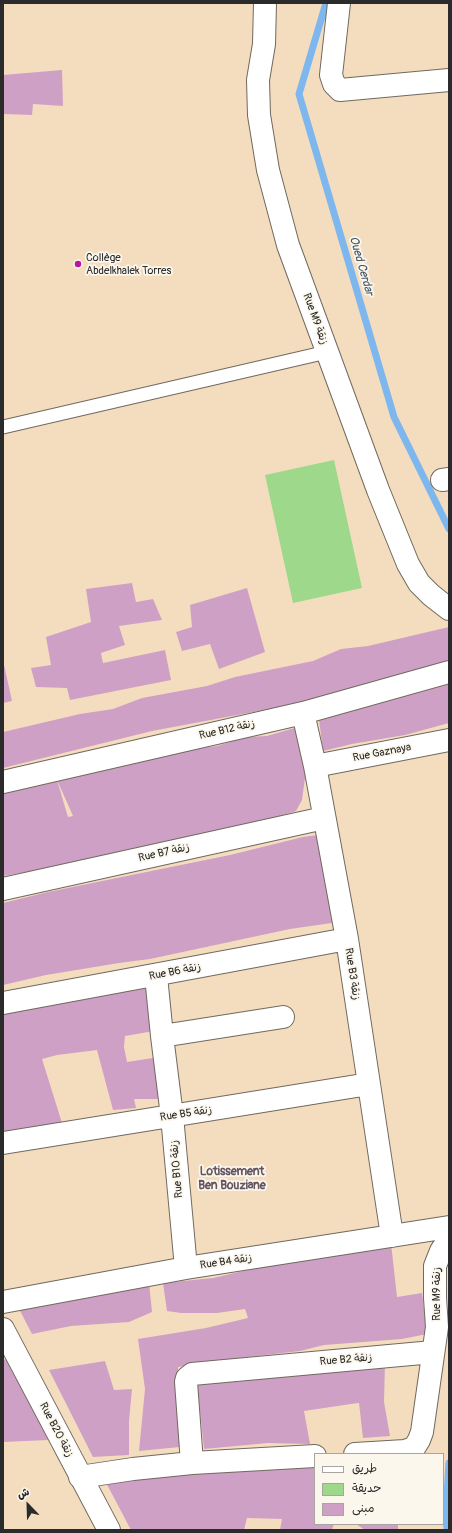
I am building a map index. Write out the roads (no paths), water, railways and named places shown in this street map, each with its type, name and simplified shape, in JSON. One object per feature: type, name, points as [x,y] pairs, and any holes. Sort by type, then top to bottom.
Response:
[{"type":"street","name":"Rue M9 زنقة","points":[[265,3],[264,44],[258,80],[259,115],[268,170],[288,245],[378,490],[408,564],[419,583],[431,595],[449,609]]},
{"type":"street","points":[[335,4],[331,70],[334,84],[340,90],[449,80]]},
{"type":"street","name":"Rue B12 زنقة","points":[[3,782],[303,713],[449,672]]},
{"type":"street","name":"Rue B3 زنقة","points":[[303,713],[315,766],[347,940],[392,1236]]},
{"type":"street","name":"Rue Gaznaya","points":[[315,766],[449,740]]},
{"type":"street","name":"Rue B7 زنقة","points":[[3,889],[324,818]]},
{"type":"street","name":"Rue B6 زنقة","points":[[3,1003],[347,940]]},
{"type":"street","name":"Rue B10 زنقة","points":[[156,976],[172,1116],[186,1268]]},
{"type":"street","points":[[162,1036],[283,1017]]},
{"type":"street","name":"Rue B5 زنقة","points":[[3,1143],[369,1084]]},
{"type":"street","name":"Rue B4 زنقة","points":[[3,1302],[186,1268],[449,1227]]},
{"type":"street","name":"Rue M9 زنقة","points":[[433,1352],[437,1327],[436,1266],[441,1252],[449,1239]]},
{"type":"street","name":"Rue B20 زنقة","points":[[3,1329],[109,1530]]},
{"type":"street","points":[[372,1453],[406,1451],[414,1448],[422,1432],[433,1352]]},
{"type":"street","name":"Rue B2 زنقة","points":[[192,1463],[186,1382],[187,1378],[192,1374],[433,1352]]},
{"type":"street","points":[[80,1477],[133,1469],[192,1463],[314,1456]]},
{"type":"lane","points":[[3,428],[327,352]]},
{"type":"waterway","name":"Oued Cerdar","points":[[326,3],[299,94],[394,417],[449,529]]},
{"type":"waterway","name":"Oued Cerdar","points":[[447,1530],[446,1511],[449,1463]]},
{"type":"place","name":"Collège Abdelkhalek Torres","points":[[78,264]]},
{"type":"district","name":"Lotissement Ben Bouziane","points":[[232,1179]]}]
